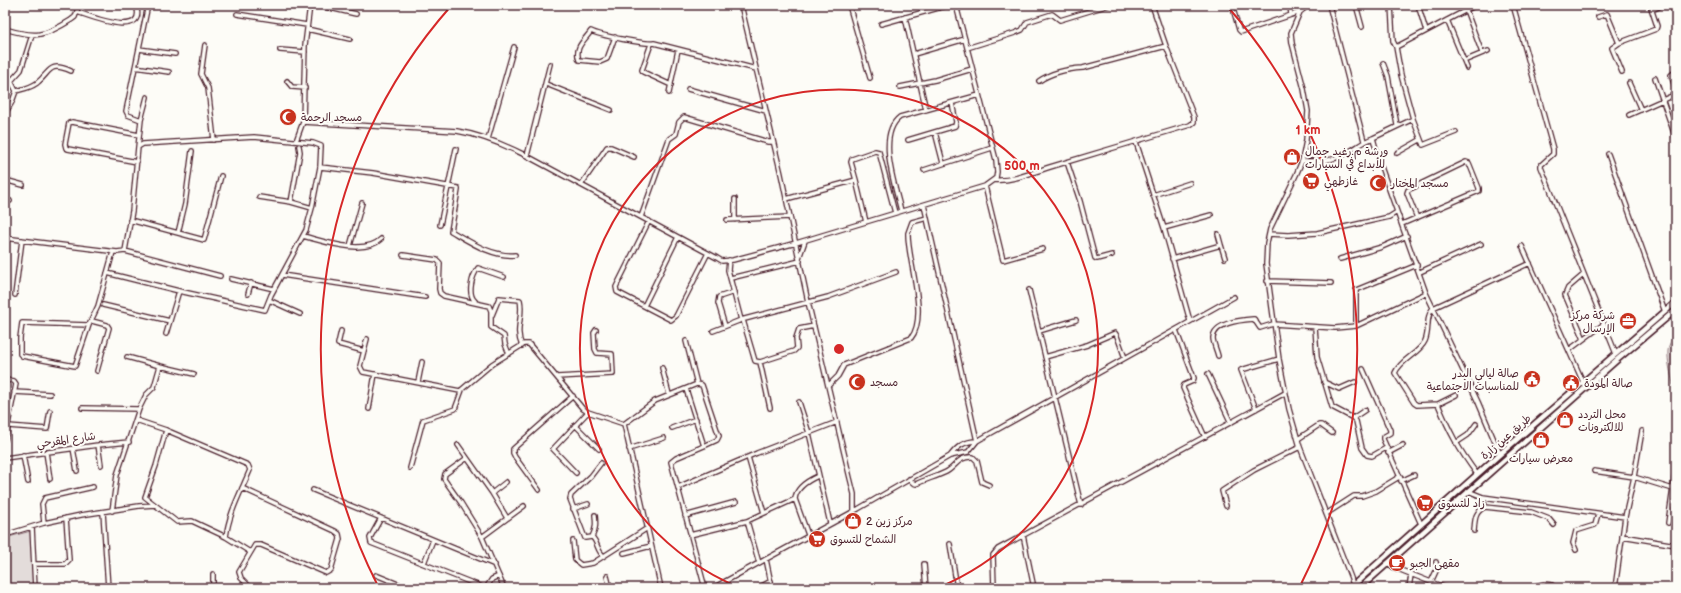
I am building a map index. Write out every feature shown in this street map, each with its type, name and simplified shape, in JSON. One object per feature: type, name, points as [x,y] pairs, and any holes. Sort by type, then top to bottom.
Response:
[{"type":"main road","name":"طريق عين زارة","points":[[1351,587],[1477,474],[1676,302]]},
{"type":"main road","name":"طريق عين زارة","points":[[1360,588],[1468,491],[1676,310]]},
{"type":"street","points":[[5,29],[32,35],[43,35],[71,20],[77,12],[79,5]]},
{"type":"street","points":[[77,12],[106,21],[128,25],[134,22],[136,18],[136,5]]},
{"type":"street","points":[[141,120],[128,115],[126,111],[148,5]]},
{"type":"street","points":[[296,141],[303,122],[305,52],[310,5]]},
{"type":"street","points":[[316,5],[356,14]]},
{"type":"street","points":[[741,5],[786,199],[796,244],[796,252],[800,259],[808,302],[854,494],[854,511]]},
{"type":"street","points":[[849,5],[870,78]]},
{"type":"street","points":[[881,24],[949,5]]},
{"type":"street","points":[[303,122],[457,131],[488,139],[528,156],[708,254],[722,261],[729,260],[796,244],[985,186],[994,180],[997,172],[992,148],[956,7],[968,5]]},
{"type":"street","points":[[967,48],[1015,33],[1022,30],[1027,22],[1052,14],[1060,20],[1109,5]]},
{"type":"street","points":[[994,180],[1000,181],[1136,142],[1194,122],[1194,117],[1166,46],[1152,5]]},
{"type":"street","points":[[1232,5],[1239,30],[1241,32],[1300,12],[1309,5]]},
{"type":"street","points":[[1290,5],[1291,15]]},
{"type":"street","points":[[1330,5],[1364,141]]},
{"type":"street","points":[[1356,5],[1362,28]]},
{"type":"street","points":[[1391,5],[1393,41],[1396,47],[1401,75],[1412,118],[1420,140],[1423,145],[1426,145],[1456,132]]},
{"type":"street","points":[[1418,5],[1426,31]]},
{"type":"street","points":[[1396,47],[1476,5]]},
{"type":"street","points":[[1513,5],[1553,149],[1553,154],[1541,164],[1541,166],[1583,275],[1616,354]]},
{"type":"street","points":[[1622,72],[1612,50],[1613,47],[1619,43],[1656,29],[1657,26],[1650,5]]},
{"type":"street","points":[[1652,10],[1664,5]]},
{"type":"street","points":[[1466,10],[1482,53]]},
{"type":"street","points":[[1300,12],[1291,33],[1292,43],[1304,89],[1308,112],[1308,126],[1302,161],[1292,185],[1273,221],[1269,234],[1266,254],[1267,281],[1285,393],[1300,447],[1350,575],[1351,587]]},
{"type":"street","points":[[237,14],[307,27],[350,39]]},
{"type":"street","points":[[1598,17],[1605,14],[1608,15],[1619,43]]},
{"type":"street","points":[[905,17],[926,110]]},
{"type":"street","points":[[1447,20],[1467,68]]},
{"type":"street","points":[[615,37],[607,59],[600,62],[579,60],[578,56],[580,44],[590,31],[651,44],[654,43],[756,69]]},
{"type":"street","points":[[11,81],[21,70],[32,35]]},
{"type":"street","points":[[914,54],[965,39]]},
{"type":"street","points":[[651,44],[642,72],[671,85]]},
{"type":"street","points":[[205,45],[201,74],[208,88],[214,140]]},
{"type":"street","points":[[1039,81],[1049,74],[1072,68],[1083,68],[1166,46]]},
{"type":"street","points":[[488,139],[514,47]]},
{"type":"street","points":[[139,49],[175,54]]},
{"type":"street","points":[[280,50],[305,52]]},
{"type":"street","points":[[669,92],[678,50]]},
{"type":"street","points":[[1464,61],[1488,51]]},
{"type":"street","points":[[1383,63],[1388,76],[1397,125]]},
{"type":"street","points":[[528,156],[550,64]]},
{"type":"street","points":[[16,91],[36,84],[49,69],[57,67],[71,71]]},
{"type":"street","points":[[135,67],[169,72]]},
{"type":"street","points":[[900,87],[972,69]]},
{"type":"street","points":[[1676,71],[1671,74],[1676,90]]},
{"type":"street","points":[[5,76],[11,81],[16,91],[5,114]]},
{"type":"street","points":[[1655,78],[1676,139]]},
{"type":"street","points":[[287,80],[292,87],[304,88]]},
{"type":"street","points":[[546,84],[611,110]]},
{"type":"street","points":[[1629,84],[1641,110]]},
{"type":"street","points":[[688,89],[766,111]]},
{"type":"street","points":[[1629,115],[1676,94]]},
{"type":"street","points":[[901,211],[888,159],[887,149],[893,126],[897,120],[979,95]]},
{"type":"street","points":[[125,251],[130,220],[141,120],[146,97]]},
{"type":"street","points":[[908,140],[956,124],[952,103]]},
{"type":"street","points":[[641,217],[669,139],[676,134],[679,122],[684,117],[773,142]]},
{"type":"street","points":[[1302,161],[1329,160],[1337,158],[1364,141],[1412,118]]},
{"type":"street","points":[[137,162],[68,149],[66,148],[65,144],[69,123],[72,122],[139,135]]},
{"type":"street","points":[[935,132],[943,163]]},
{"type":"street","points":[[107,272],[264,311],[274,289],[303,236],[312,208],[322,148],[320,144],[254,137],[143,144],[138,147]]},
{"type":"street","points":[[1373,138],[1397,212],[1420,272],[1426,293],[1478,402],[1500,454]]},
{"type":"street","points":[[1397,153],[1420,140]]},
{"type":"street","points":[[1136,142],[1164,228],[1190,321]]},
{"type":"street","points":[[291,202],[300,152],[299,146]]},
{"type":"street","points":[[582,185],[607,146],[634,157]]},
{"type":"street","points":[[924,170],[992,148]]},
{"type":"street","points":[[440,225],[456,149]]},
{"type":"street","points":[[178,233],[185,204],[192,151]]},
{"type":"street","points":[[866,222],[851,162],[852,158],[875,151],[879,152],[895,213]]},
{"type":"street","points":[[1608,154],[1665,312]]},
{"type":"street","points":[[1067,162],[1095,258],[1097,260],[1112,255]]},
{"type":"street","points":[[1402,224],[1417,218],[1479,191],[1469,163],[1466,162],[1408,190],[1407,193],[1417,218]]},
{"type":"street","points":[[320,167],[373,173],[448,185],[458,188],[450,231],[490,251],[501,255],[515,255]]},
{"type":"street","points":[[130,220],[204,240],[206,238],[221,176]]},
{"type":"street","points":[[5,180],[23,185]]},
{"type":"street","points":[[786,199],[856,180]]},
{"type":"street","points":[[1153,195],[1190,183]]},
{"type":"street","points":[[985,186],[1003,260],[1043,249]]},
{"type":"street","points":[[259,197],[291,202],[312,208]]},
{"type":"street","points":[[735,199],[735,220]]},
{"type":"street","points":[[5,202],[10,201]]},
{"type":"street","points":[[350,246],[362,203]]},
{"type":"street","points":[[924,205],[977,441]]},
{"type":"street","points":[[1269,234],[1288,235],[1317,233],[1389,217],[1397,212]]},
{"type":"street","points":[[1164,228],[1211,214]]},
{"type":"street","points":[[726,220],[790,217]]},
{"type":"street","points":[[828,386],[838,376],[844,365],[891,347],[911,338],[913,335],[917,320],[918,304],[908,233],[912,222],[927,218]]},
{"type":"street","points":[[649,221],[616,287],[617,292],[671,320],[676,316],[708,254]]},
{"type":"street","points":[[1218,234],[1225,258]]},
{"type":"street","points":[[303,236],[333,244],[350,246],[373,245],[381,239]]},
{"type":"street","points":[[1340,259],[1382,247],[1407,236]]},
{"type":"street","points":[[644,306],[678,237]]},
{"type":"street","points":[[5,239],[113,252],[125,251],[220,276]]},
{"type":"street","points":[[15,295],[22,240]]},
{"type":"street","points":[[800,259],[805,241]]},
{"type":"street","points":[[1420,272],[1481,244]]},
{"type":"street","points":[[1172,259],[1220,245]]},
{"type":"street","points":[[1522,246],[1583,382]]},
{"type":"street","points":[[89,325],[22,323],[20,354],[75,366],[89,325],[98,306],[113,252]]},
{"type":"street","points":[[403,255],[437,260],[440,263],[438,282],[440,293],[444,296],[489,306],[491,308],[491,327],[504,336],[509,354]]},
{"type":"street","points":[[731,278],[800,259]]},
{"type":"street","points":[[729,260],[728,270],[755,361],[760,362],[794,351],[797,348],[796,338],[799,329],[814,326]]},
{"type":"street","points":[[1456,395],[1438,404],[1417,405],[1414,403],[1395,373],[1404,361],[1425,341],[1428,316],[1433,308],[1530,263]]},
{"type":"street","points":[[1356,326],[1356,290],[1417,265]]},
{"type":"street","points":[[476,302],[471,297],[471,289],[478,268],[504,277]]},
{"type":"street","points":[[713,331],[742,320],[841,292],[896,272]]},
{"type":"street","points":[[282,275],[426,297]]},
{"type":"street","points":[[1583,275],[1568,288],[1565,295],[1584,339]]},
{"type":"street","points":[[231,279],[274,289]]},
{"type":"street","points":[[1267,281],[1331,283]]},
{"type":"street","points":[[248,294],[251,283]]},
{"type":"street","points":[[1029,290],[1081,505]]},
{"type":"street","points":[[166,334],[179,291]]},
{"type":"street","points":[[725,326],[718,303],[719,297],[734,292]]},
{"type":"street","points":[[1218,356],[1213,339],[1216,330],[1230,322],[1254,319],[1260,328],[1273,324],[1315,327],[1356,326],[1426,293]]},
{"type":"street","points":[[713,588],[854,511],[950,456],[968,452],[977,441],[1234,297]]},
{"type":"street","points":[[491,316],[499,298],[520,300],[521,315],[518,335],[522,346]]},
{"type":"street","points":[[269,300],[300,314]]},
{"type":"street","points":[[103,305],[170,321]]},
{"type":"street","points":[[92,320],[107,325],[109,328],[97,371]]},
{"type":"street","points":[[1039,331],[1076,320]]},
{"type":"street","points":[[1569,350],[1604,324]]},
{"type":"street","points":[[1315,327],[1317,357],[1332,407],[1353,418],[1358,426],[1362,448],[1367,455],[1372,456],[1386,448]]},
{"type":"street","points":[[558,377],[613,374],[612,354],[600,353],[596,351],[594,337],[596,330]]},
{"type":"street","points":[[1176,330],[1194,378],[1183,388],[1205,437]]},
{"type":"street","points":[[341,331],[338,344],[364,351]]},
{"type":"street","points":[[1045,357],[1087,345],[1115,333],[1125,358]]},
{"type":"street","points":[[367,339],[360,366],[361,371],[462,390]]},
{"type":"street","points":[[686,341],[697,384]]},
{"type":"street","points":[[410,468],[423,420],[455,409],[462,390],[487,368],[526,344],[532,346],[583,409],[624,424]]},
{"type":"street","points":[[127,357],[194,374]]},
{"type":"street","points":[[1256,409],[1241,370],[1279,359]]},
{"type":"street","points":[[418,382],[422,362]]},
{"type":"street","points":[[760,362],[770,408]]},
{"type":"street","points":[[112,511],[116,479],[139,409],[146,395],[154,387],[160,366]]},
{"type":"street","points":[[662,368],[670,394]]},
{"type":"street","points":[[1363,369],[1390,430],[1390,433],[1383,438],[1386,448],[1421,524]]},
{"type":"street","points":[[369,409],[375,374]]},
{"type":"street","points":[[1208,374],[1231,423]]},
{"type":"street","points":[[5,380],[15,382],[5,440]]},
{"type":"street","points":[[1324,382],[1339,389],[1356,382]]},
{"type":"street","points":[[624,424],[655,401],[697,384],[702,385],[719,436],[717,440],[672,460],[690,535],[705,588]]},
{"type":"street","points":[[686,389],[704,446]]},
{"type":"street","points":[[14,392],[50,394]]},
{"type":"street","points":[[994,588],[993,554],[998,549],[1285,393]]},
{"type":"street","points":[[539,490],[514,457],[512,453],[513,449],[573,396]]},
{"type":"street","points":[[799,402],[809,433],[830,524]]},
{"type":"street","points":[[1438,404],[1450,433],[1477,474]]},
{"type":"street","points":[[82,408],[139,409]]},
{"type":"street","points":[[1353,418],[1365,410]]},
{"type":"street","points":[[7,424],[47,429],[50,411]]},
{"type":"street","points":[[576,473],[553,449],[588,412]]},
{"type":"street","points":[[672,428],[696,419]]},
{"type":"street","points":[[136,420],[166,430],[248,465],[250,470],[236,500],[234,512],[228,523],[226,537]]},
{"type":"street","points":[[678,487],[748,457],[837,422]]},
{"type":"street","points":[[624,424],[646,529],[661,588]]},
{"type":"street","points":[[1456,443],[1468,435],[1476,424]]},
{"type":"street","points":[[575,425],[599,449]]},
{"type":"street","points":[[1298,439],[1319,425],[1325,427],[1332,433]]},
{"type":"street","points":[[166,430],[156,466],[145,497],[177,522],[192,522],[226,537],[250,552]]},
{"type":"street","points":[[1615,588],[1625,517],[1642,431]]},
{"type":"street","points":[[629,449],[664,438]]},
{"type":"street","points":[[950,456],[959,446],[971,441],[977,441]]},
{"type":"street","name":"شارع المقرحي","points":[[5,458],[73,448],[129,442]]},
{"type":"street","points":[[98,445],[101,465]]},
{"type":"street","points":[[458,445],[492,493],[507,518]]},
{"type":"street","points":[[1388,453],[1403,445]]},
{"type":"street","points":[[1226,506],[1222,491],[1254,470],[1300,447]]},
{"type":"street","points":[[73,448],[77,471]]},
{"type":"street","points":[[46,452],[50,479]]},
{"type":"street","points":[[23,455],[28,482]]},
{"type":"street","points":[[748,457],[764,513]]},
{"type":"street","points":[[909,479],[916,484],[948,471],[957,462],[970,457],[976,458],[982,482],[989,485]]},
{"type":"street","points":[[467,458],[445,474],[444,479],[482,537],[504,588]]},
{"type":"street","points":[[592,537],[587,539],[584,538],[570,499],[571,495],[591,476],[601,463]]},
{"type":"street","points":[[1668,523],[1676,467]]},
{"type":"street","points":[[1594,471],[1634,477],[1673,489]]},
{"type":"street","points":[[1401,481],[1414,475]]},
{"type":"street","points":[[808,536],[795,499],[798,490],[818,476]]},
{"type":"street","points":[[1326,514],[1354,496],[1362,496],[1376,491],[1399,477]]},
{"type":"street","points":[[492,493],[506,482]]},
{"type":"street","points":[[44,523],[42,504],[44,498],[93,487]]},
{"type":"street","points":[[242,488],[335,531],[340,536],[334,561],[331,570],[328,572],[262,545],[255,545],[239,572],[241,578],[251,588]]},
{"type":"street","points":[[313,490],[495,565]]},
{"type":"street","points":[[1468,491],[1483,496],[1625,517]]},
{"type":"street","points":[[1483,496],[1485,507]]},
{"type":"street","points":[[690,535],[747,521],[795,499]]},
{"type":"street","points":[[686,516],[736,502]]},
{"type":"street","points":[[573,509],[588,504]]},
{"type":"street","points":[[5,535],[66,518],[139,506],[156,506]]},
{"type":"street","points":[[482,537],[524,506]]},
{"type":"street","points":[[1474,531],[1476,516],[1479,510],[1485,507],[1527,511],[1549,518],[1554,526]]},
{"type":"street","points":[[103,512],[108,588]]},
{"type":"street","points":[[1576,550],[1573,543],[1576,531],[1595,525],[1598,514]]},
{"type":"street","points":[[592,537],[596,524],[595,515]]},
{"type":"street","points":[[34,564],[65,564],[69,560],[66,518]]},
{"type":"street","points":[[381,518],[370,538],[371,542],[485,588],[492,579],[499,576]]},
{"type":"street","points":[[747,521],[759,563]]},
{"type":"street","points":[[32,527],[35,588]]},
{"type":"street","points":[[573,541],[575,560],[581,565],[593,563],[646,529]]},
{"type":"street","points":[[1023,536],[1034,588]]},
{"type":"street","points":[[1622,536],[1676,546]]},
{"type":"street","points":[[592,537],[600,553],[604,556]]},
{"type":"street","points":[[424,563],[433,540]]},
{"type":"street","points":[[950,544],[957,588]]},
{"type":"street","points":[[624,553],[651,546]]},
{"type":"street","points":[[766,559],[772,588]]},
{"type":"street","points":[[1431,582],[1437,569],[1436,562]]},
{"type":"street","points":[[1388,563],[1446,588]]},
{"type":"street","points":[[924,564],[926,588]]},
{"type":"street","points":[[213,574],[213,588]]},
{"type":"street","points":[[1409,588],[1411,574]]},
{"type":"street","points":[[376,575],[408,588]]},
{"type":"street","points":[[1350,575],[1360,579]]},
{"type":"street","points":[[607,576],[610,588]]},
{"type":"street","points":[[758,588],[771,581]]},
{"type":"street","points":[[1535,586],[1549,584],[1554,588]]},
{"type":"shaded area","points":[[1676,337],[1676,389],[1673,385],[1668,352],[1671,341]]},
{"type":"shaded area","points":[[31,531],[34,588],[5,588],[5,538]]},
{"type":"place","name":"مسجد الرحمة","points":[[288,117]]},
{"type":"place","name":"ورشة م.رغيد جمال للأبداع في السيارات","points":[[1292,157]]},
{"type":"place","name":"غازطهي","points":[[1311,181]]},
{"type":"place","name":"مسجد المختار","points":[[1378,183]]},
{"type":"place","name":"شركة مركز الإرسال","points":[[1628,321]]},
{"type":"place","name":"صالة ليالي البدر للمناسبات الاجتماعية","points":[[1532,379]]},
{"type":"place","name":"مسجد","points":[[857,382]]},
{"type":"place","name":"صالة المودة","points":[[1571,383]]},
{"type":"place","name":"محل التردد للالكترونات","points":[[1565,420]]},
{"type":"place","name":"معرض سيارات","points":[[1541,440]]},
{"type":"place","name":"زاد للتسوق","points":[[1425,503]]},
{"type":"place","name":"مركز زين 2","points":[[853,521]]},
{"type":"place","name":"الشماح للتسوق","points":[[817,539]]},
{"type":"place","name":"مقهى الجبو","points":[[1397,563]]}]
